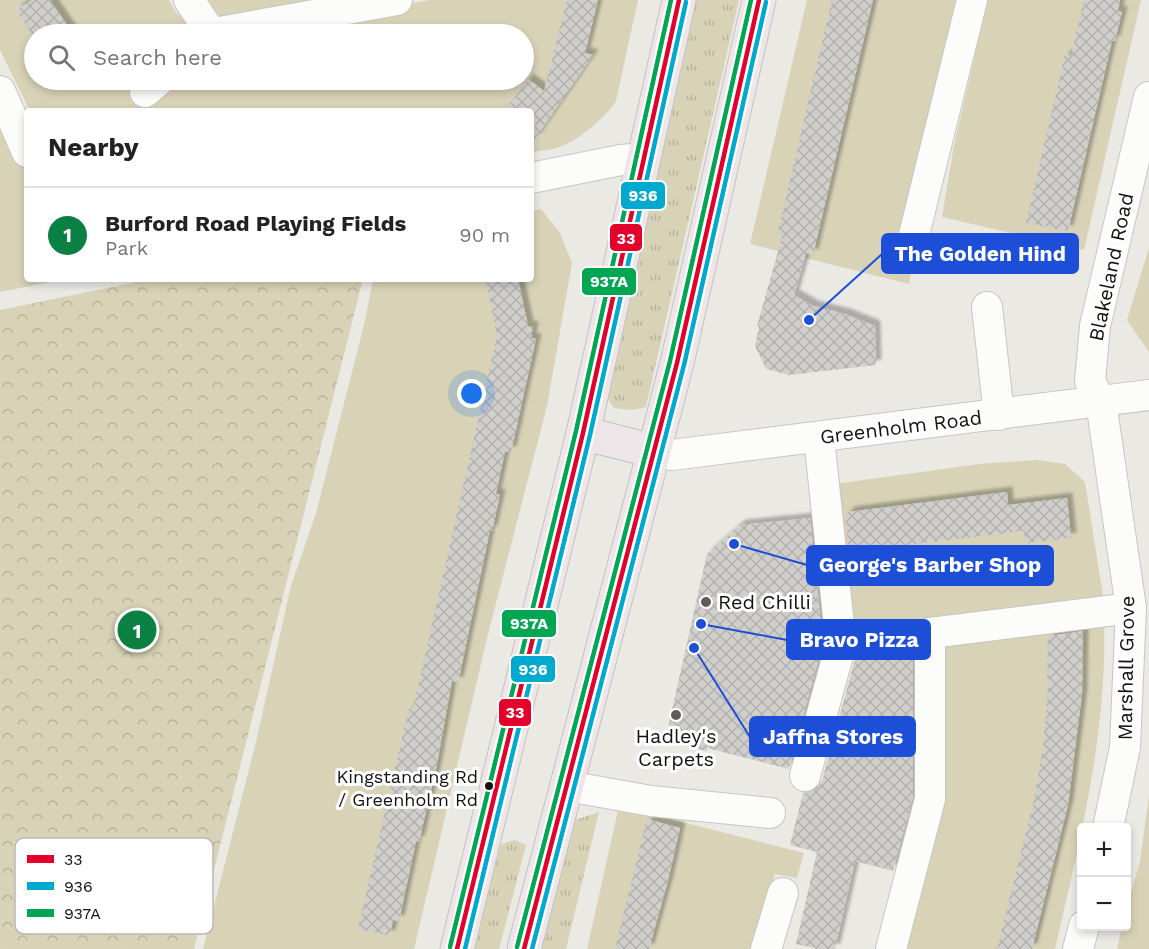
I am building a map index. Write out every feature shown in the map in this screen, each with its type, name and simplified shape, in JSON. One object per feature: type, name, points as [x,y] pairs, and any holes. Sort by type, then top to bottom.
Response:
[{"type":"main road","points":[[457,949],[583,433],[679,0]]},
{"type":"main road","points":[[524,949],[677,363],[759,0]]},
{"type":"main road","points":[[583,433],[653,451]]},
{"type":"street","points":[[189,0],[204,24]]},
{"type":"street","points":[[265,24],[397,0]]},
{"type":"street","points":[[911,247],[972,0]]},
{"type":"street","points":[[0,91],[24,145]]},
{"type":"street","name":"Blakeland Road","points":[[1101,402],[1090,381],[1095,326],[1149,97]]},
{"type":"street","points":[[534,177],[621,160],[645,158]]},
{"type":"street","points":[[987,307],[999,415]]},
{"type":"street","name":"Greenholm Road","points":[[653,451],[672,455],[1101,402],[1149,394]]},
{"type":"street","name":"Marshall Grove","points":[[1101,402],[1131,608],[1125,747],[1109,823]]},
{"type":"street","points":[[805,776],[841,644],[819,438]]},
{"type":"street","points":[[891,949],[930,799],[930,633],[1131,608]]},
{"type":"street","points":[[567,786],[651,801],[770,813]]},
{"type":"street","points":[[766,949],[783,893]]},
{"type":"street","points":[[1078,949],[1083,931]]},
{"type":"green space","points":[[0,0],[169,0],[175,11],[188,24],[24,24],[24,90],[139,90],[131,97],[137,103],[158,90],[534,90],[534,24],[303,24],[430,0],[638,0],[616,101],[598,121],[576,139],[557,148],[534,152],[534,108],[29,108],[0,50]]},
{"type":"green space","points":[[208,0],[326,0],[222,20]]},
{"type":"green space","points":[[694,0],[739,0],[646,407],[632,410],[614,408],[604,393]]},
{"type":"green space","points":[[807,0],[961,0],[909,284],[750,244]]},
{"type":"green space","points":[[988,0],[1141,0],[1084,250],[942,217],[954,145]]},
{"type":"green space","points":[[0,112],[24,166],[24,282],[49,282],[0,292]]},
{"type":"green space","points":[[541,209],[560,233],[572,263],[547,406],[488,634],[414,949],[203,949],[207,934],[213,934],[213,910],[256,742],[291,586],[316,513],[364,325],[372,282],[534,282],[534,210]]},
{"type":"green space","points":[[1149,248],[1149,352],[1127,320]]},
{"type":"green space","points":[[136,282],[362,282],[213,874],[213,838],[15,838],[15,934],[198,934],[194,949],[0,949],[0,310]]},
{"type":"green space","points":[[1037,460],[1065,464],[1085,482],[1104,602],[927,626],[886,622],[852,631],[835,484],[979,464]]},
{"type":"green space","points":[[1104,618],[1102,702],[1097,744],[1084,823],[1077,823],[1077,852],[1055,949],[902,949],[945,802],[937,798],[946,775],[945,725],[939,678],[945,656],[943,637]]},
{"type":"green space","points":[[1149,796],[1149,949],[1117,949],[1121,931],[1131,931],[1131,893],[1140,861]]},
{"type":"green space","points":[[619,806],[804,853],[797,878],[775,874],[754,949],[587,949]]},
{"type":"green space","points":[[599,812],[566,949],[536,949],[566,823]]},
{"type":"green space","points":[[515,840],[526,845],[499,949],[473,949],[501,844]]},
{"type":"building","points":[[32,0],[50,0],[66,24],[25,24],[16,10]]},
{"type":"building","points":[[567,0],[598,0],[585,53],[593,55],[535,139],[534,130],[537,119],[534,117],[534,108],[507,108],[520,90],[534,90],[534,84],[544,91]]},
{"type":"building","points":[[832,0],[873,0],[813,255],[806,253],[794,295],[813,306],[845,314],[875,326],[876,365],[789,375],[766,369],[755,346],[759,327],[757,326],[782,237],[777,236]]},
{"type":"building","points":[[1084,0],[1120,0],[1118,11],[1122,12],[1115,41],[1112,41],[1068,231],[1026,223],[1065,55],[1071,56]]},
{"type":"building","points":[[487,282],[519,282],[528,326],[533,327],[531,338],[536,339],[511,452],[505,451],[496,494],[500,495],[492,531],[490,530],[458,683],[452,681],[437,764],[419,842],[416,841],[399,921],[393,920],[390,936],[358,929],[409,708],[413,709],[497,336]]},
{"type":"building","points":[[1007,492],[1008,505],[1067,498],[1071,538],[1025,543],[1024,531],[849,552],[845,515],[849,515],[848,512]]},
{"type":"building","points":[[810,518],[823,643],[789,769],[707,748],[707,751],[665,741],[707,554],[740,525]]},
{"type":"building","points":[[1083,631],[1082,694],[1068,805],[1032,949],[997,949],[1034,800],[1043,748],[1049,679],[1047,679],[1048,636]]},
{"type":"building","points":[[913,655],[913,797],[893,871],[855,861],[835,949],[818,949],[796,944],[817,852],[790,845],[803,793],[817,789],[822,781],[855,659]]},
{"type":"building","points":[[647,819],[680,828],[668,881],[649,949],[615,949]]},
{"type":"transit line","name":"937A","points":[[450,947],[576,431],[671,0]]},
{"type":"transit line","name":"33","points":[[457,949],[583,433],[679,0]]},
{"type":"transit line","name":"937A","points":[[517,947],[670,361],[751,0]]},
{"type":"transit line","name":"33","points":[[524,949],[677,363],[759,0]]},
{"type":"transit line","name":"936","points":[[465,949],[590,435],[686,2]]},
{"type":"transit line","name":"936","points":[[532,949],[684,365],[766,2]]},
{"type":"place","name":"The Golden Hind","points":[[809,320]]},
{"type":"place","name":"George's Barber Shop","points":[[734,544]]},
{"type":"place","name":"Red Chilli","points":[[706,602]]},
{"type":"place","name":"Bravo Pizza","points":[[701,624]]},
{"type":"place","name":"Burford Road Playing Fields","points":[[137,630]]},
{"type":"place","name":"Jaffna Stores","points":[[694,648]]},
{"type":"place","name":"Hadley's Carpets","points":[[676,715]]},
{"type":"place","name":"Kingstanding Rd / Greenholm Rd","points":[[489,786]]}]
